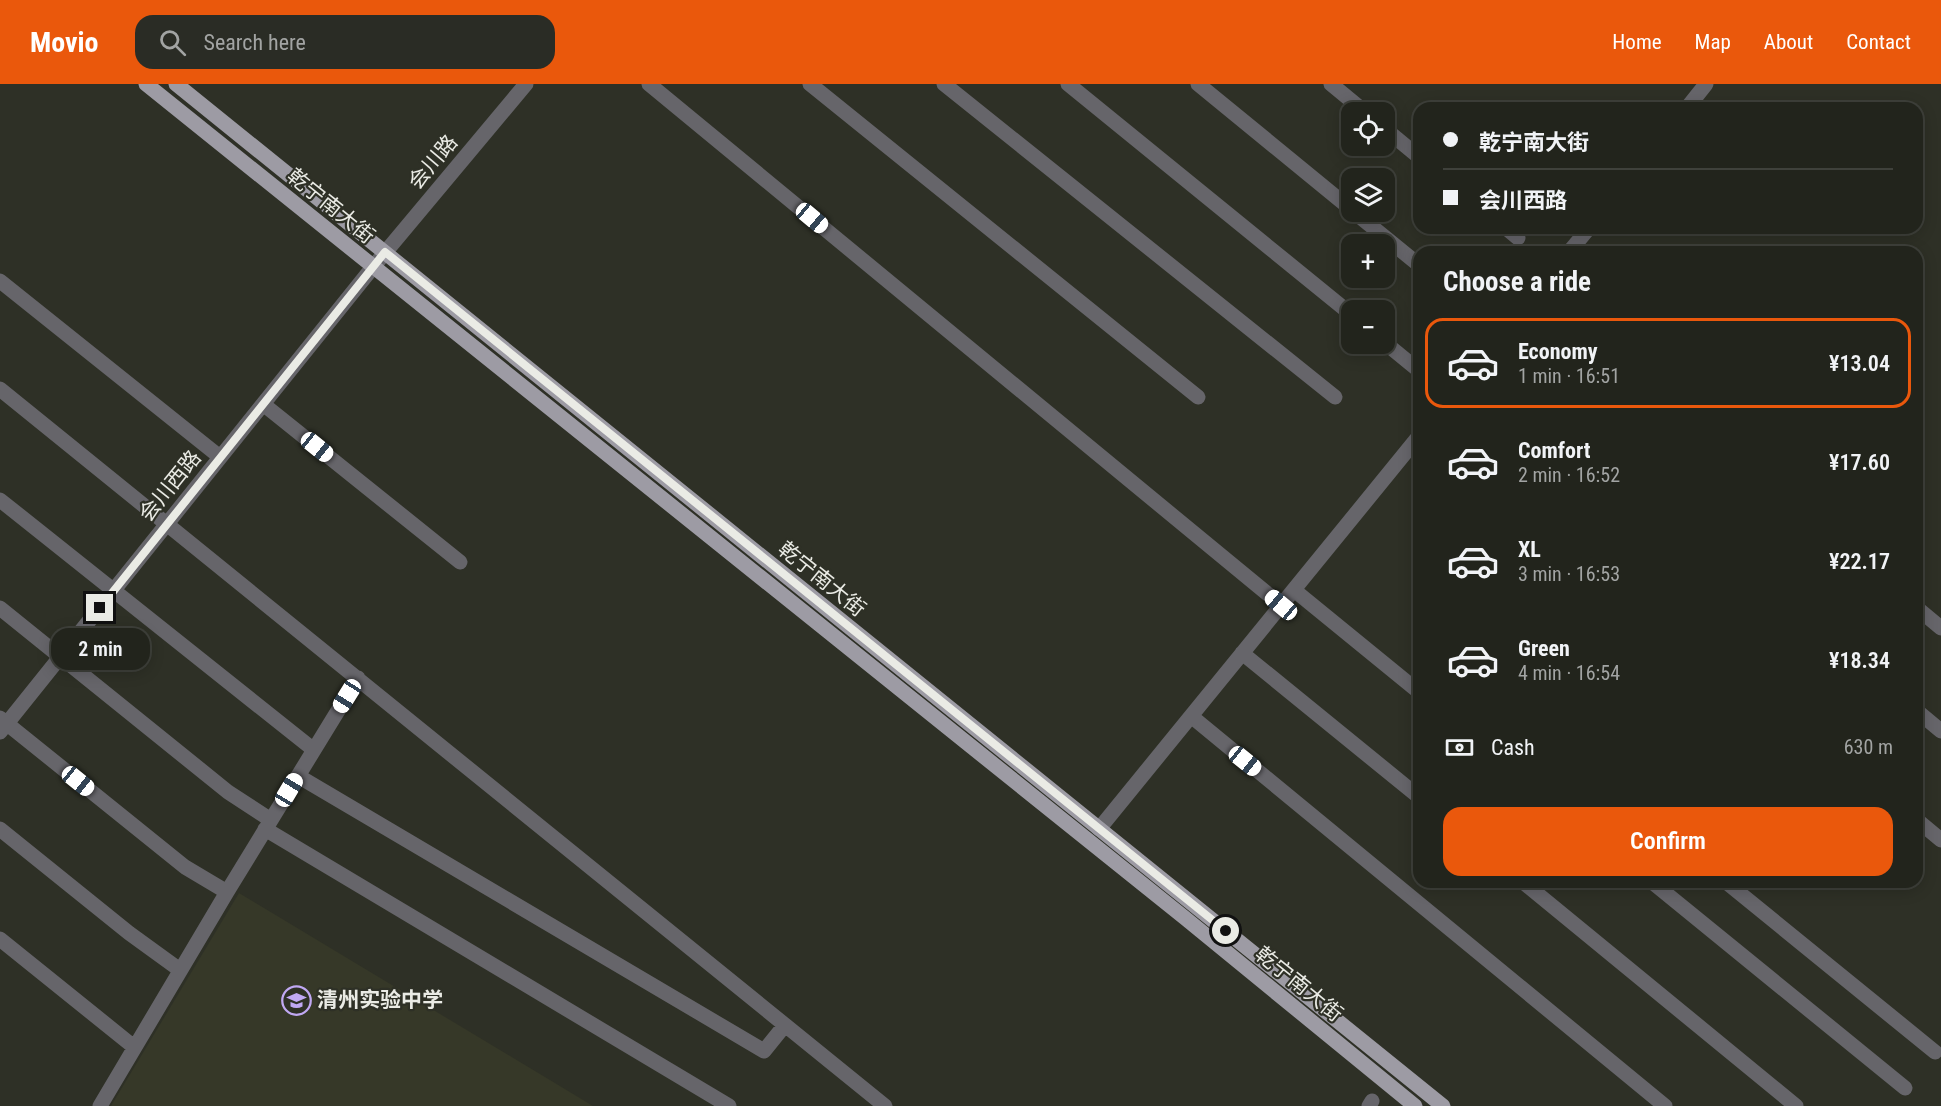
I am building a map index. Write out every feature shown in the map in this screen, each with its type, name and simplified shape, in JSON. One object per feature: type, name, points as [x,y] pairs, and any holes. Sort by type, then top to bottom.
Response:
[{"type":"main road","name":"乾宁南大街","points":[[146,84],[1185,918],[1415,1106]]},
{"type":"main road","name":"乾宁南大街","points":[[176,84],[1443,1106]]},
{"type":"street","name":"会川路","points":[[373,267],[526,84]]},
{"type":"street","points":[[649,84],[1281,605]]},
{"type":"street","points":[[810,84],[1198,397]]},
{"type":"street","points":[[944,84],[1335,397]]},
{"type":"street","points":[[1068,84],[1341,306]]},
{"type":"street","points":[[1198,84],[1341,201]]},
{"type":"street","points":[[1331,84],[1353,102]]},
{"type":"street","points":[[1692,102],[1706,84]]},
{"type":"street","points":[[1395,137],[1413,152]]},
{"type":"street","points":[[1366,222],[1413,260]]},
{"type":"street","points":[[1574,246],[1584,234]]},
{"type":"street","name":"会川西路","points":[[2,725],[61,657],[373,267]]},
{"type":"street","points":[[0,281],[220,457]]},
{"type":"street","points":[[1395,351],[1413,366]]},
{"type":"street","points":[[0,389],[885,1106]]},
{"type":"street","points":[[263,404],[460,562]]},
{"type":"street","points":[[1099,829],[1413,443]]},
{"type":"street","points":[[0,500],[314,750]]},
{"type":"street","points":[[1294,590],[1413,687]]},
{"type":"street","points":[[0,608],[268,824],[729,1106]]},
{"type":"street","points":[[1923,613],[1941,628]]},
{"type":"street","points":[[1242,653],[1413,792]]},
{"type":"street","points":[[100,1106],[358,678]]},
{"type":"street","points":[[1191,716],[1665,1106]]},
{"type":"street","points":[[1923,716],[1941,730]]},
{"type":"street","points":[[2,725],[185,867],[227,892]]},
{"type":"street","points":[[298,776],[764,1051],[785,1025]]},
{"type":"street","points":[[1923,825],[1941,840]]},
{"type":"street","points":[[0,829],[129,933],[180,970]]},
{"type":"street","points":[[1530,888],[1796,1106]]},
{"type":"street","points":[[1659,888],[1905,1088]]},
{"type":"street","points":[[1733,888],[1935,1052]]},
{"type":"street","points":[[0,939],[134,1047]]},
{"type":"shaded area","name":"清州实验中学","points":[[239,893],[593,1106],[111,1106]]},
{"type":"place","name":"清州实验中学","points":[[296,1000]]},
{"type":"route","points":[[100,608],[385,252],[1226,931]]}]
